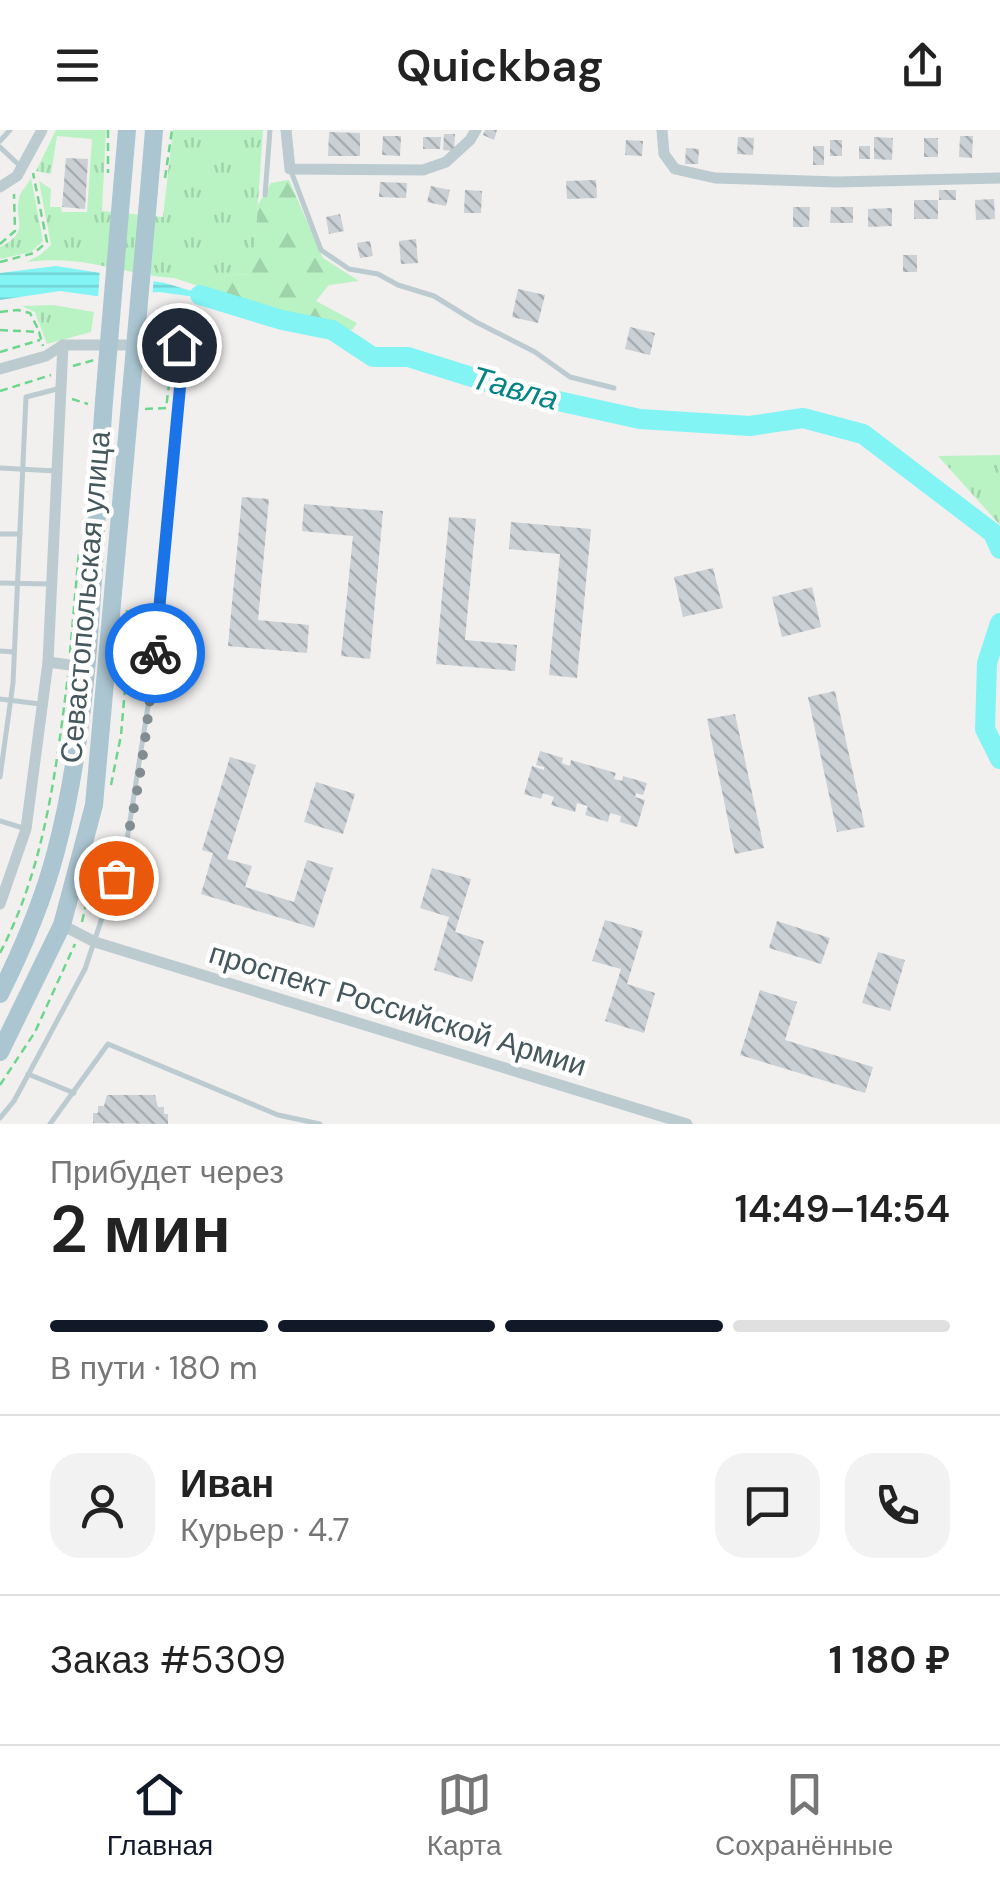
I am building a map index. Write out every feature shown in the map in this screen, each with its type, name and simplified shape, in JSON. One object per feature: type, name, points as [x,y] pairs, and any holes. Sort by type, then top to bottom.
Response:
[{"type":"main road","name":"Севастопольская улица","points":[[0,994],[36,916],[56,853],[77,744],[77,666],[98,401],[127,130]]},
{"type":"main road","name":"Севастопольская улица","points":[[0,1052],[62,925],[94,805],[156,187],[154,130]]},
{"type":"street","points":[[5,184],[22,168],[42,130]]},
{"type":"street","points":[[286,130],[290,169],[423,170],[446,162],[476,130]]},
{"type":"street","points":[[662,130],[664,154],[675,169],[715,178],[837,182],[1000,178]]},
{"type":"street","points":[[0,902],[26,828],[48,662],[56,471],[64,393],[56,374],[63,345]]},
{"type":"street","points":[[0,369],[46,356],[63,345],[179,345]]},
{"type":"street","points":[[48,662],[77,666]]},
{"type":"street","name":"проспект Российской Армии","points":[[62,925],[95,942],[687,1124]]},
{"type":"lane","points":[[10,130],[0,144],[22,168]]},
{"type":"lane","points":[[264,195],[270,130]]},
{"type":"lane","points":[[290,169],[321,250],[349,269],[378,274],[434,296],[535,352],[570,377],[614,388]]},
{"type":"lane","points":[[0,1118],[85,969],[126,846],[153,674],[181,385],[179,345]]},
{"type":"lane","points":[[0,772],[12,700],[26,397],[64,393]]},
{"type":"lane","points":[[0,468],[56,471]]},
{"type":"lane","points":[[0,534],[20,534]]},
{"type":"lane","points":[[0,583],[52,584]]},
{"type":"lane","points":[[0,651],[14,652]]},
{"type":"lane","points":[[0,699],[43,705]]},
{"type":"lane","points":[[0,821],[26,828]]},
{"type":"lane","points":[[50,1124],[108,1044],[278,1116],[320,1124]]},
{"type":"lane","points":[[28,1074],[74,1093]]},
{"type":"lane","points":[[276,1124],[278,1116]]},
{"type":"path","points":[[108,130],[108,173]]},
{"type":"path","points":[[156,187],[172,130]]},
{"type":"path","points":[[0,262],[34,253],[47,242],[30,156]]},
{"type":"path","points":[[0,244],[11,236],[17,223],[5,184]]},
{"type":"path","points":[[0,312],[30,313],[56,374],[0,391]]},
{"type":"path","points":[[0,330],[39,332]]},
{"type":"path","points":[[0,352],[41,340]]},
{"type":"path","points":[[64,393],[92,406],[98,401]]},
{"type":"path","points":[[135,406],[166,408]]},
{"type":"path","points":[[0,952],[32,874],[77,666],[81,535]]},
{"type":"green space","points":[[56,130],[106,130],[102,211],[163,217],[173,130],[263,130],[253,274],[174,278],[84,262],[26,262],[51,245],[39,181],[51,189],[50,207],[61,207],[62,212],[87,212],[92,139],[57,136],[51,174],[36,171]]},
{"type":"green space","points":[[31,178],[43,241],[31,252],[0,259],[0,247],[18,231],[19,199]]},
{"type":"green space","points":[[289,180],[323,258],[359,281],[329,285],[316,301],[357,323],[352,330],[274,311],[174,278],[252,274],[258,205],[271,183]]},
{"type":"green space","points":[[53,305],[94,312],[91,332],[47,344],[35,312],[22,306]]},
{"type":"green space","points":[[1000,455],[1000,525],[938,456]]},
{"type":"water","points":[[56,266],[165,283],[225,301],[159,292],[96,296],[60,291],[0,300],[0,273]]},
{"type":"pier","points":[[100,266],[154,276],[152,298],[98,301]]},
{"type":"building","points":[[485,130],[497,130],[494,140],[483,135]]},
{"type":"building","points":[[329,132],[360,133],[360,156],[328,156]]},
{"type":"building","points":[[444,134],[455,134],[454,151],[443,150]]},
{"type":"building","points":[[383,136],[401,136],[400,156],[382,155]]},
{"type":"building","points":[[960,136],[973,136],[972,158],[959,157]]},
{"type":"building","points":[[423,137],[441,137],[440,149],[423,149]]},
{"type":"building","points":[[738,137],[754,138],[753,155],[737,154]]},
{"type":"building","points":[[874,137],[893,138],[892,160],[874,159]]},
{"type":"building","points":[[924,138],[938,138],[938,157],[924,157]]},
{"type":"building","points":[[626,140],[643,141],[642,156],[625,155]]},
{"type":"building","points":[[830,140],[842,140],[842,156],[830,156]]},
{"type":"building","points":[[813,146],[824,146],[824,165],[813,165]]},
{"type":"building","points":[[859,146],[870,146],[870,159],[859,159]]},
{"type":"building","points":[[686,148],[699,149],[698,164],[685,164]]},
{"type":"building","points":[[66,158],[88,159],[85,209],[62,207]]},
{"type":"building","points":[[596,180],[597,198],[567,199],[566,181]]},
{"type":"building","points":[[380,182],[407,183],[406,198],[379,197]]},
{"type":"building","points":[[431,186],[450,190],[446,206],[427,202]]},
{"type":"building","points":[[465,190],[482,191],[481,213],[464,213]]},
{"type":"building","points":[[939,190],[956,190],[956,200],[939,200]]},
{"type":"building","points":[[994,199],[995,219],[976,220],[975,200]]},
{"type":"building","points":[[914,200],[938,200],[938,219],[914,219]]},
{"type":"building","points":[[793,207],[810,207],[809,227],[793,227]]},
{"type":"building","points":[[831,207],[853,207],[853,223],[830,223]]},
{"type":"building","points":[[892,208],[892,226],[868,227],[868,209]]},
{"type":"building","points":[[340,214],[344,231],[329,234],[326,217]]},
{"type":"building","points":[[416,239],[418,263],[401,264],[399,241]]},
{"type":"building","points":[[370,241],[373,256],[360,258],[357,243]]},
{"type":"building","points":[[903,255],[917,255],[917,272],[903,272]]},
{"type":"building","points":[[518,289],[545,295],[538,323],[512,317]]},
{"type":"building","points":[[630,327],[655,333],[650,355],[625,349]]},
{"type":"building","points":[[242,497],[269,499],[258,620],[309,625],[307,653],[228,646]]},
{"type":"building","points":[[304,504],[383,511],[370,659],[341,656],[353,536],[302,531]]},
{"type":"building","points":[[449,517],[476,519],[465,640],[517,645],[515,671],[436,664]]},
{"type":"building","points":[[511,522],[591,529],[577,678],[549,675],[560,554],[509,549]]},
{"type":"building","points":[[713,568],[723,608],[683,617],[674,577]]},
{"type":"building","points":[[812,587],[821,627],[782,637],[772,597]]},
{"type":"building","points":[[835,691],[865,827],[837,832],[808,697]]},
{"type":"building","points":[[735,714],[764,848],[735,854],[707,719]]},
{"type":"building","points":[[540,751],[563,758],[562,763],[570,766],[571,760],[616,773],[614,779],[622,781],[623,776],[647,783],[643,795],[636,793],[635,797],[645,800],[637,827],[620,822],[621,816],[610,813],[608,822],[585,815],[588,806],[577,803],[575,812],[551,805],[554,797],[543,793],[541,799],[524,794],[532,766],[544,770],[536,765]]},
{"type":"building","points":[[230,757],[256,765],[227,859],[252,866],[245,887],[294,902],[307,860],[333,868],[314,928],[201,894],[213,853],[202,850]]},
{"type":"building","points":[[316,782],[355,794],[343,834],[304,822]]},
{"type":"building","points":[[432,868],[471,879],[455,932],[484,941],[472,982],[434,970],[449,917],[420,908]]},
{"type":"building","points":[[605,920],[643,931],[627,984],[655,993],[644,1033],[605,1021],[621,969],[592,961]]},
{"type":"building","points":[[777,921],[830,938],[821,964],[769,948]]},
{"type":"building","points":[[878,952],[905,960],[890,1011],[862,1003]]},
{"type":"building","points":[[760,990],[797,1002],[785,1040],[873,1067],[865,1093],[740,1055]]},
{"type":"building","points":[[107,1095],[155,1095],[158,1107],[164,1107],[164,1114],[168,1114],[168,1124],[93,1123],[93,1113],[98,1113],[98,1106],[104,1106]]},
{"type":"waterway","name":"Тавла","points":[[200,295],[282,320],[332,330],[373,357],[408,357],[526,394],[640,419],[750,426],[803,418],[863,434],[993,533],[1000,549]]},
{"type":"waterway","name":"Тавла","points":[[1000,623],[987,663],[985,729],[1000,759]]},
{"type":"way so far","points":[[116,878],[139,776],[155,653]]},
{"type":"route","points":[[155,653],[182,366],[179,345]]}]
